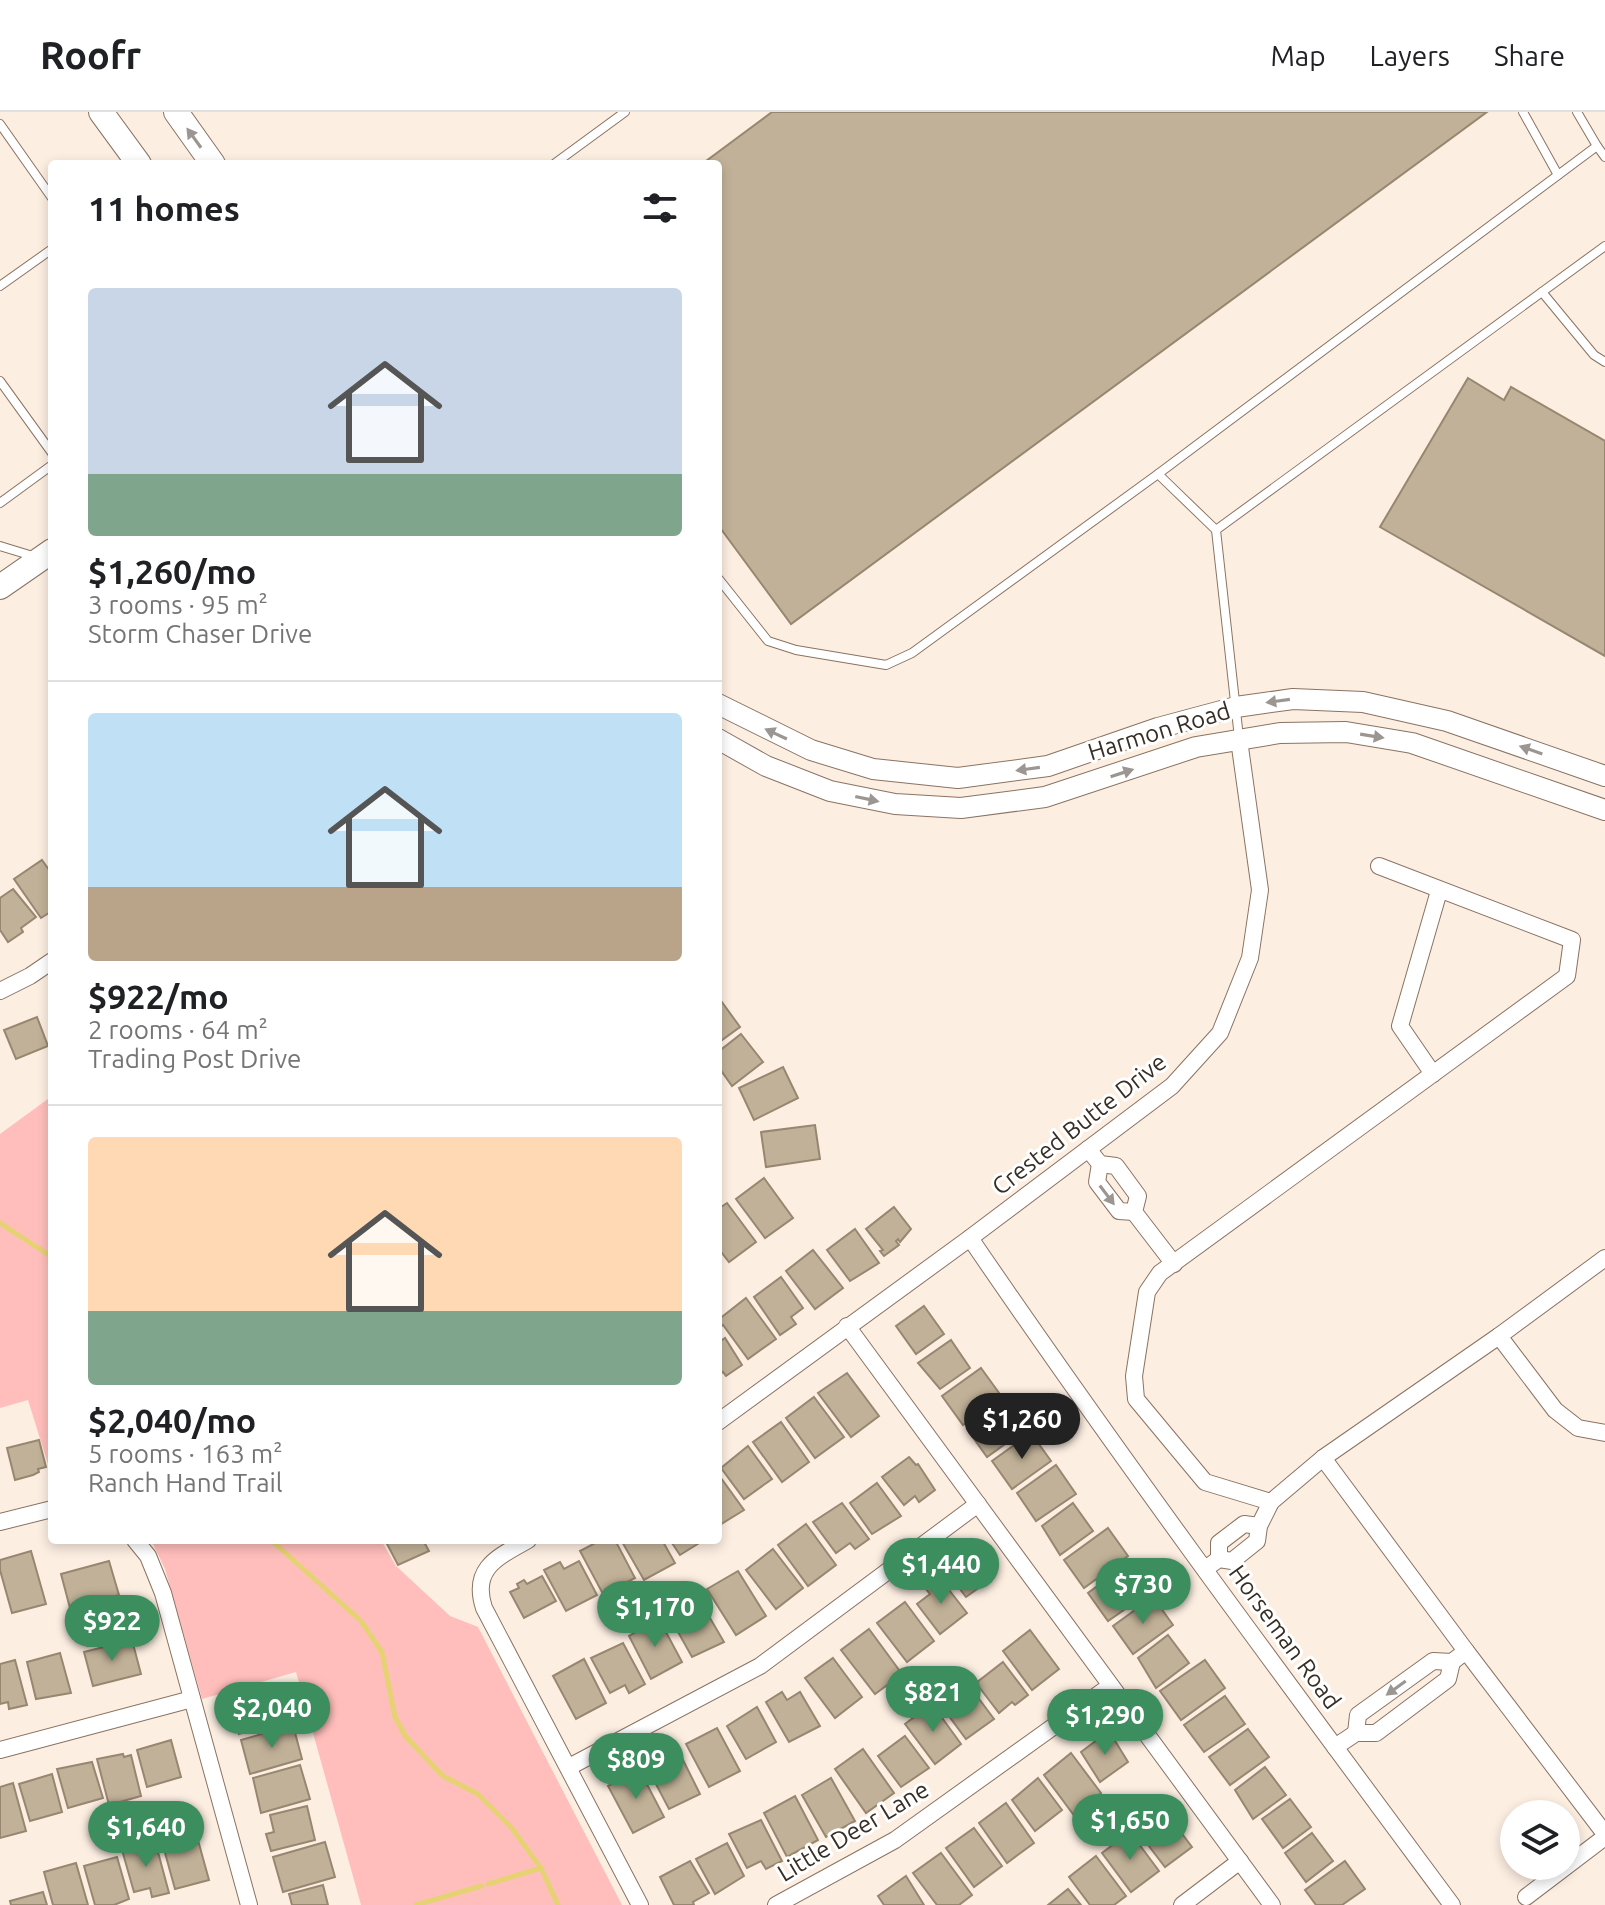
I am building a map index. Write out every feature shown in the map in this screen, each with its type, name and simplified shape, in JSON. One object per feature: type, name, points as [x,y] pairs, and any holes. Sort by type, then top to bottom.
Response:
[{"type":"main road","points":[[101,112],[136,160]]},
{"type":"main road","points":[[176,112],[210,160]]},
{"type":"main road","points":[[0,587],[47,554]]},
{"type":"street","name":"Harmon Road","points":[[722,706],[811,750],[873,769],[958,778],[1048,766],[1158,728],[1236,707],[1293,699],[1363,702],[1447,721],[1605,776]]},
{"type":"street","name":"Harmon Road","points":[[722,741],[766,766],[830,791],[895,804],[961,808],[1045,797],[1196,747],[1280,733],[1346,732],[1412,743],[1605,810]]},
{"type":"street","name":"Crested Butte Drive","points":[[722,1419],[1172,1086],[1220,1033],[1250,958],[1260,890],[1239,740]]},
{"type":"street","points":[[1271,1502],[1205,1482],[1136,1399],[1134,1376],[1147,1292],[1160,1273],[1567,976],[1572,940],[1379,866]]},
{"type":"street","points":[[1433,1074],[1400,1026],[1439,891]]},
{"type":"street","points":[[0,991],[48,970]]},
{"type":"street","points":[[1088,1149],[1100,1164],[1116,1166],[1138,1196],[1134,1212]]},
{"type":"street","points":[[1100,1164],[1097,1182],[1119,1211],[1134,1212],[1174,1264]]},
{"type":"street","name":"Horseman Road","points":[[970,1238],[1034,1332],[1212,1564],[1335,1747],[1452,1905]]},
{"type":"street","points":[[1212,1564],[1232,1561],[1257,1541],[1259,1526],[1271,1502],[1323,1458],[1605,1258]]},
{"type":"street","points":[[847,1326],[1272,1905]]},
{"type":"street","points":[[1499,1336],[1555,1410],[1578,1428],[1605,1433]]},
{"type":"street","points":[[1323,1458],[1459,1657],[1605,1835],[1526,1897]]},
{"type":"street","points":[[569,1767],[760,1666],[978,1504]]},
{"type":"street","points":[[0,1522],[48,1510]]},
{"type":"street","points":[[138,1544],[148,1556],[163,1593],[249,1905]]},
{"type":"street","points":[[521,1544],[495,1559],[483,1574],[479,1592],[484,1608],[640,1905]]},
{"type":"street","points":[[1356,1733],[1358,1715],[1433,1661],[1459,1657]]},
{"type":"street","points":[[1335,1747],[1356,1733],[1376,1733],[1448,1679],[1459,1657]]},
{"type":"street","name":"Little Deer Lane","points":[[776,1905],[895,1840],[1110,1686]]},
{"type":"street","points":[[0,1750],[192,1699]]},
{"type":"street","points":[[1182,1905],[1240,1861]]},
{"type":"lane","points":[[559,160],[625,112]]},
{"type":"lane","points":[[1523,112],[1558,175]]},
{"type":"lane","points":[[1577,112],[1605,157]]},
{"type":"lane","points":[[0,124],[48,192]]},
{"type":"lane","points":[[722,583],[768,641],[796,650],[886,665],[912,653],[1158,474],[1597,146]]},
{"type":"lane","points":[[1216,530],[1605,246]]},
{"type":"lane","points":[[0,286],[48,253]]},
{"type":"lane","points":[[1542,292],[1594,355],[1605,362]]},
{"type":"lane","points":[[0,381],[48,447]]},
{"type":"lane","points":[[0,503],[48,468]]},
{"type":"lane","points":[[1158,474],[1216,530],[1239,740]]},
{"type":"lane","points":[[0,546],[47,554]]},
{"type":"shaded area","points":[[48,1099],[48,1464],[28,1400],[0,1408],[0,1134]]},
{"type":"shaded area","points":[[153,1544],[383,1544],[396,1566],[450,1616],[478,1627],[622,1905],[361,1905],[296,1672],[202,1699],[165,1569]]},
{"type":"building","points":[[772,112],[1487,112],[791,624],[722,530],[722,160],[707,160]]},
{"type":"building","points":[[1468,378],[1504,400],[1511,387],[1605,441],[1605,656],[1380,527]]},
{"type":"building","points":[[42,860],[48,868],[48,914],[41,918],[14,879]]},
{"type":"building","points":[[13,889],[36,917],[21,928],[23,932],[8,942],[0,930],[0,898]]},
{"type":"building","points":[[722,1002],[740,1027],[722,1040]]},
{"type":"building","points":[[37,1017],[48,1046],[16,1059],[4,1030]]},
{"type":"building","points":[[741,1034],[763,1062],[732,1086],[722,1072],[722,1049]]},
{"type":"building","points":[[783,1067],[798,1098],[754,1120],[739,1088]]},
{"type":"building","points":[[815,1125],[820,1159],[766,1167],[761,1132]]},
{"type":"building","points":[[764,1178],[793,1218],[765,1238],[736,1199]]},
{"type":"building","points":[[727,1203],[756,1242],[729,1262],[722,1253],[722,1206]]},
{"type":"building","points":[[894,1207],[911,1229],[900,1242],[898,1239],[896,1241],[899,1245],[884,1256],[880,1251],[883,1250],[866,1229]]},
{"type":"building","points":[[855,1229],[879,1263],[850,1281],[827,1250]]},
{"type":"building","points":[[813,1250],[843,1288],[815,1309],[786,1271]]},
{"type":"building","points":[[781,1277],[803,1308],[791,1317],[796,1324],[780,1335],[754,1297]]},
{"type":"building","points":[[746,1298],[776,1339],[748,1359],[722,1326],[722,1317]]},
{"type":"building","points":[[924,1306],[944,1334],[916,1354],[896,1326]]},
{"type":"building","points":[[725,1338],[742,1365],[726,1376],[723,1372],[722,1340]]},
{"type":"building","points":[[951,1340],[970,1368],[940,1389],[918,1363]]},
{"type":"building","points":[[981,1368],[1002,1397],[963,1425],[942,1396]]},
{"type":"building","points":[[847,1373],[879,1416],[851,1437],[818,1393]]},
{"type":"building","points":[[814,1397],[844,1437],[815,1458],[786,1418]]},
{"type":"building","points":[[1006,1401],[1026,1429],[987,1457],[967,1429]]},
{"type":"building","points":[[781,1422],[809,1462],[782,1482],[753,1442]]},
{"type":"building","points":[[1031,1433],[1051,1461],[1012,1489],[992,1461]]},
{"type":"building","points":[[39,1440],[46,1467],[15,1480],[7,1448]]},
{"type":"building","points":[[748,1446],[772,1479],[744,1499],[722,1467]]},
{"type":"building","points":[[909,1457],[918,1464],[935,1490],[919,1502],[915,1496],[904,1505],[882,1477]]},
{"type":"building","points":[[1056,1465],[1076,1494],[1036,1521],[1017,1493]]},
{"type":"building","points":[[722,1479],[744,1510],[722,1524]]},
{"type":"building","points":[[877,1483],[901,1516],[872,1534],[850,1503]]},
{"type":"building","points":[[842,1503],[869,1539],[855,1549],[850,1543],[836,1553],[813,1522]]},
{"type":"building","points":[[1073,1503],[1093,1531],[1060,1555],[1042,1526]]},
{"type":"building","points":[[806,1524],[836,1565],[808,1586],[778,1545]]},
{"type":"building","points":[[1108,1528],[1128,1556],[1084,1588],[1064,1560]]},
{"type":"building","points":[[387,1544],[425,1544],[429,1551],[398,1565]]},
{"type":"building","points":[[593,1544],[617,1544],[635,1578],[603,1594],[580,1551]]},
{"type":"building","points":[[623,1544],[664,1544],[675,1563],[644,1580]]},
{"type":"building","points":[[673,1544],[698,1544],[680,1555]]},
{"type":"building","points":[[773,1549],[803,1588],[776,1609],[746,1570]]},
{"type":"building","points":[[31,1551],[46,1604],[12,1613],[0,1560]]},
{"type":"building","points":[[977,1554],[994,1577],[966,1597],[949,1575],[962,1565],[960,1562]]},
{"type":"building","points":[[109,1561],[119,1595],[70,1608],[61,1574]]},
{"type":"building","points":[[579,1561],[597,1595],[566,1611],[544,1570],[560,1562],[564,1569]]},
{"type":"building","points":[[1127,1564],[1148,1593],[1108,1621],[1088,1593]]},
{"type":"building","points":[[738,1571],[766,1616],[736,1635],[707,1589]]},
{"type":"building","points":[[542,1576],[556,1601],[524,1618],[510,1592],[519,1588],[517,1584],[524,1580],[527,1584]]},
{"type":"building","points":[[939,1577],[967,1613],[940,1634],[917,1604],[930,1594],[925,1588]]},
{"type":"building","points":[[1153,1597],[1173,1625],[1133,1654],[1113,1626]]},
{"type":"building","points":[[126,1599],[135,1633],[88,1646],[79,1612]]},
{"type":"building","points":[[905,1602],[934,1641],[907,1662],[877,1623]]},
{"type":"building","points":[[703,1606],[724,1642],[692,1657],[673,1623]]},
{"type":"building","points":[[659,1619],[682,1662],[651,1679],[629,1636]]},
{"type":"building","points":[[869,1629],[902,1674],[875,1694],[841,1650]]},
{"type":"building","points":[[1030,1630],[1059,1669],[1032,1690],[1003,1651]]},
{"type":"building","points":[[1168,1635],[1189,1663],[1156,1688],[1138,1658]]},
{"type":"building","points":[[132,1640],[141,1674],[93,1686],[84,1652]]},
{"type":"building","points":[[623,1643],[645,1684],[629,1693],[625,1685],[610,1693],[591,1658]]},
{"type":"building","points":[[60,1653],[71,1693],[36,1699],[27,1662]]},
{"type":"building","points":[[833,1658],[862,1697],[835,1718],[805,1678]]},
{"type":"building","points":[[584,1659],[606,1703],[576,1719],[553,1676]]},
{"type":"building","points":[[15,1660],[27,1705],[9,1709],[8,1702],[0,1704],[0,1664]]},
{"type":"building","points":[[1205,1660],[1225,1688],[1181,1720],[1160,1691]]},
{"type":"building","points":[[1003,1662],[1028,1695],[1015,1705],[1012,1702],[999,1713],[976,1683]]},
{"type":"building","points":[[965,1680],[994,1719],[966,1739],[937,1700]]},
{"type":"building","points":[[278,1685],[285,1710],[291,1709],[294,1717],[239,1734],[231,1699]]},
{"type":"building","points":[[782,1692],[787,1700],[800,1692],[820,1726],[789,1742],[766,1702]]},
{"type":"building","points":[[1225,1696],[1245,1724],[1204,1752],[1184,1725]]},
{"type":"building","points":[[932,1704],[961,1744],[935,1764],[905,1724]]},
{"type":"building","points":[[757,1707],[776,1742],[746,1759],[727,1726]]},
{"type":"building","points":[[293,1725],[302,1759],[250,1774],[241,1740]]},
{"type":"building","points":[[717,1728],[740,1771],[709,1787],[686,1744]]},
{"type":"building","points":[[1248,1729],[1269,1757],[1230,1785],[1209,1757]]},
{"type":"building","points":[[1109,1731],[1128,1762],[1100,1782],[1081,1752]]},
{"type":"building","points":[[905,1736],[929,1768],[901,1787],[878,1756]]},
{"type":"building","points":[[171,1740],[181,1777],[147,1787],[137,1750]]},
{"type":"building","points":[[863,1749],[894,1793],[866,1813],[835,1769]]},
{"type":"building","points":[[678,1750],[700,1794],[669,1809],[646,1765]]},
{"type":"building","points":[[1071,1753],[1101,1793],[1073,1814],[1044,1775]]},
{"type":"building","points":[[123,1754],[124,1757],[131,1755],[141,1796],[109,1805],[97,1759]]},
{"type":"building","points":[[92,1762],[103,1798],[68,1808],[57,1769]]},
{"type":"building","points":[[300,1765],[310,1799],[261,1813],[253,1778]]},
{"type":"building","points":[[1265,1767],[1286,1795],[1253,1819],[1235,1790]]},
{"type":"building","points":[[639,1769],[664,1817],[633,1833],[608,1786]]},
{"type":"building","points":[[52,1774],[62,1812],[30,1821],[19,1784]]},
{"type":"building","points":[[831,1778],[855,1821],[826,1837],[802,1795]]},
{"type":"building","points":[[1038,1778],[1062,1810],[1035,1831],[1012,1800]]},
{"type":"building","points":[[13,1783],[26,1831],[0,1838],[0,1787]]},
{"type":"building","points":[[795,1796],[818,1840],[787,1857],[764,1813]]},
{"type":"building","points":[[1290,1799],[1311,1827],[1283,1848],[1262,1819]]},
{"type":"building","points":[[1006,1803],[1034,1843],[1007,1863],[979,1823]]},
{"type":"building","points":[[1159,1803],[1192,1847],[1165,1867],[1132,1824]]},
{"type":"building","points":[[307,1806],[315,1840],[271,1851],[266,1834],[274,1832],[270,1815]]},
{"type":"building","points":[[761,1820],[782,1861],[766,1869],[761,1861],[747,1868],[729,1834]]},
{"type":"building","points":[[974,1828],[1002,1866],[974,1887],[946,1848]]},
{"type":"building","points":[[1130,1832],[1159,1871],[1131,1892],[1102,1853]]},
{"type":"building","points":[[196,1833],[209,1880],[175,1889],[162,1842]]},
{"type":"building","points":[[1312,1833],[1333,1861],[1306,1882],[1285,1853]]},
{"type":"building","points":[[155,1841],[169,1893],[152,1897],[150,1888],[134,1892],[122,1850]]},
{"type":"building","points":[[325,1842],[335,1877],[283,1892],[273,1857]]},
{"type":"building","points":[[727,1843],[744,1876],[715,1894],[696,1859]]},
{"type":"building","points":[[941,1853],[972,1895],[959,1905],[937,1905],[913,1873]]},
{"type":"building","points":[[1096,1856],[1126,1896],[1114,1905],[1090,1905],[1069,1877]]},
{"type":"building","points":[[117,1857],[129,1899],[114,1905],[95,1905],[84,1866]]},
{"type":"building","points":[[690,1861],[709,1893],[693,1902],[694,1905],[674,1905],[660,1877]]},
{"type":"building","points":[[1345,1861],[1365,1889],[1342,1905],[1316,1905],[1305,1890]]},
{"type":"building","points":[[76,1863],[88,1905],[53,1905],[44,1872]]},
{"type":"building","points":[[906,1876],[924,1905],[884,1905],[878,1896]]},
{"type":"building","points":[[323,1885],[328,1905],[292,1905],[289,1894]]},
{"type":"building","points":[[1068,1889],[1081,1905],[1048,1905]]},
{"type":"building","points":[[43,1892],[47,1905],[11,1905],[10,1901]]},
{"type":"waterway","points":[[0,1223],[48,1254]]},
{"type":"waterway","points":[[275,1544],[361,1621],[382,1652],[395,1717],[406,1737],[443,1776],[478,1794],[511,1827],[541,1868],[558,1905]]},
{"type":"waterway","points":[[488,1884],[541,1868]]},
{"type":"waterway","points":[[416,1905],[481,1886]]}]
